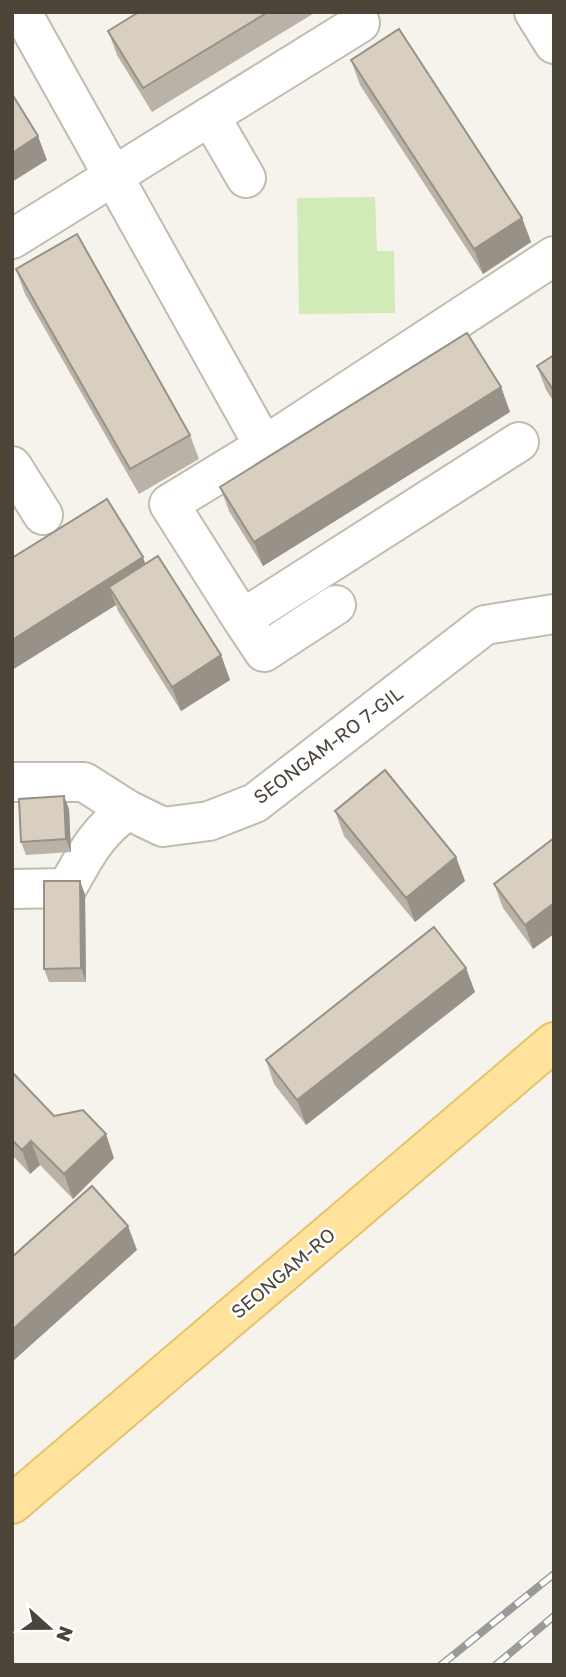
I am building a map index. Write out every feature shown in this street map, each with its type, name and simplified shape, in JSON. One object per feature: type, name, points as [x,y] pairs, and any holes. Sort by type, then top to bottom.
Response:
[{"type":"main road","name":"SEONGAM-RO","points":[[12,1504],[554,1042]]},
{"type":"street","points":[[534,12],[554,44]]},
{"type":"street","points":[[25,21],[264,446]]},
{"type":"street","points":[[12,239],[360,23]]},
{"type":"street","points":[[210,116],[246,178]]},
{"type":"street","points":[[336,605],[264,652],[169,504],[264,446],[554,256]]},
{"type":"street","points":[[243,620],[519,442]]},
{"type":"street","points":[[12,466],[43,516]]},
{"type":"street","name":"SEONGAM-RO 7-GIL","points":[[12,782],[84,782],[128,810],[163,827],[209,821],[255,803],[485,625],[554,614]]},
{"type":"street","points":[[12,889],[67,888],[94,840],[110,822],[128,810]]},
{"type":"green space","points":[[375,197],[377,251],[394,251],[395,313],[299,314],[297,198]]},
{"type":"building","points":[[139,12],[268,12],[143,88],[108,31]]},
{"type":"building","points":[[399,29],[522,218],[474,249],[351,60]]},
{"type":"building","points":[[12,94],[38,136],[12,153]]},
{"type":"building","points":[[77,234],[190,435],[130,469],[16,269]]},
{"type":"building","points":[[467,333],[501,387],[254,542],[220,487]]},
{"type":"building","points":[[554,355],[554,391],[537,366]]},
{"type":"building","points":[[107,499],[143,557],[12,640],[12,558]]},
{"type":"building","points":[[158,556],[221,655],[172,687],[109,587]]},
{"type":"building","points":[[385,770],[456,857],[406,898],[335,811]]},
{"type":"building","points":[[64,796],[66,839],[21,842],[19,799]]},
{"type":"building","points":[[554,838],[554,903],[525,925],[494,884]]},
{"type":"building","points":[[44,881],[80,881],[81,968],[44,969]]},
{"type":"building","points":[[434,927],[466,968],[297,1100],[266,1060]]},
{"type":"building","points":[[12,1072],[54,1116],[83,1110],[106,1134],[64,1174],[31,1141],[22,1150],[12,1140]]},
{"type":"building","points":[[92,1186],[128,1226],[12,1330],[12,1257]]},
{"type":"railway","points":[[441,1665],[554,1574]]},
{"type":"railway","points":[[496,1665],[554,1616]]}]
